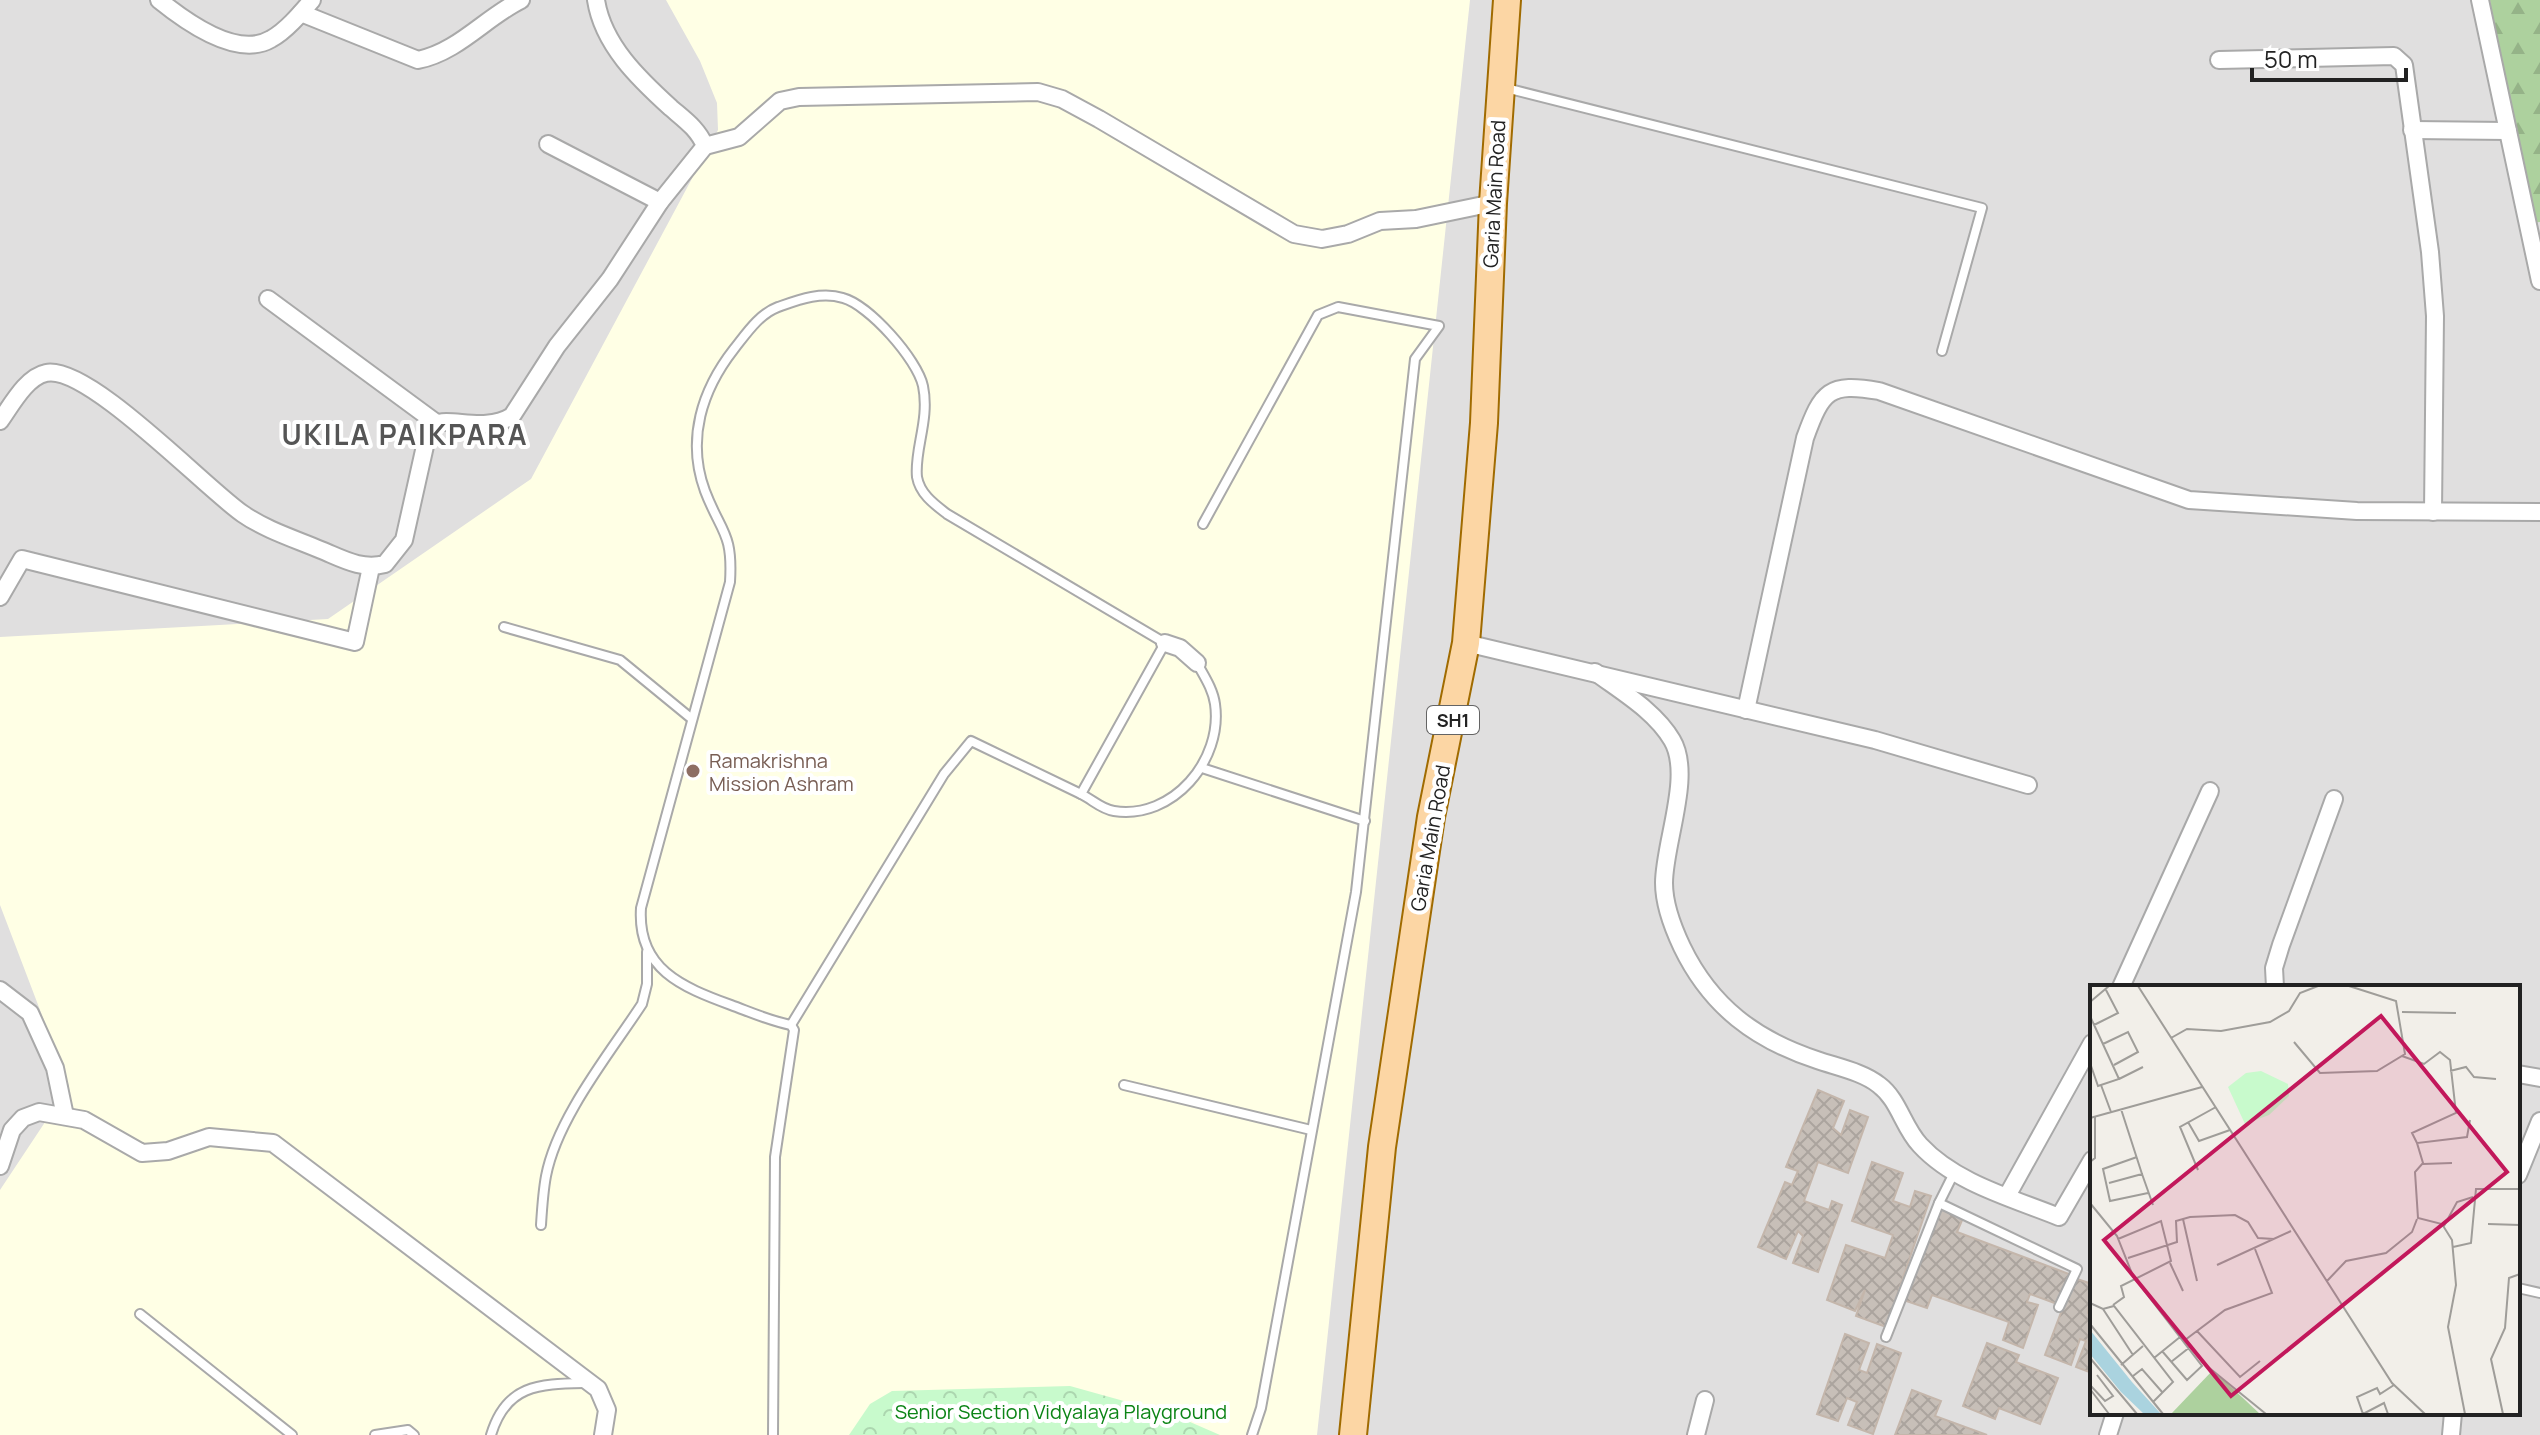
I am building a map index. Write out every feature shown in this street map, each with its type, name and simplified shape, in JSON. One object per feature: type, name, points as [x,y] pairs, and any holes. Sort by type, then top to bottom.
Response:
[{"type":"main road","name":"Garia Main Road","points":[[1353,1435],[1384,1131],[1431,817],[1466,643],[1484,423],[1493,203],[1507,0]]},
{"type":"street","points":[[159,0],[214,35],[247,46],[271,40],[307,6],[418,60],[434,57],[452,47],[497,13],[521,0]]},
{"type":"street","points":[[596,0],[611,41],[629,68],[695,129],[705,146]]},
{"type":"street","points":[[2480,0],[2540,281]]},
{"type":"street","points":[[2219,60],[2394,56],[2404,65],[2430,252],[2435,316],[2433,512]]},
{"type":"street","points":[[268,299],[435,422],[484,426],[512,416],[557,346],[610,279],[660,202],[705,146],[739,137],[780,101],[799,97],[1038,92],[1087,112],[1294,234],[1322,239],[1380,221],[1416,219],[1493,203]]},
{"type":"street","points":[[2412,130],[2508,131]]},
{"type":"street","points":[[548,144],[660,202]]},
{"type":"street","points":[[0,421],[34,378],[47,372],[63,374],[145,428],[242,513],[357,565],[371,567],[385,564],[404,540],[417,494],[425,441],[435,422]]},
{"type":"street","points":[[1746,710],[1805,438],[1815,409],[1830,393],[1847,385],[1879,391],[2189,500],[2281,508],[2540,512]]},
{"type":"street","points":[[0,597],[22,559],[355,642],[371,567]]},
{"type":"street","points":[[1165,643],[1180,648],[1197,663]]},
{"type":"street","points":[[1466,643],[1875,740],[2028,785]]},
{"type":"street","points":[[1595,672],[1643,707],[1665,730],[1678,753],[1680,774],[1664,888],[1683,948],[1705,986],[1733,1018],[1764,1040],[1881,1086],[1918,1143],[1954,1172],[2007,1196],[2059,1217],[2090,1163]]},
{"type":"street","points":[[2122,985],[2210,791]]},
{"type":"street","points":[[2275,985],[2274,968],[2281,945],[2334,799]]},
{"type":"street","points":[[0,990],[30,1013],[55,1068],[65,1116]]},
{"type":"street","points":[[2007,1196],[2090,1047]]},
{"type":"street","points":[[2520,1074],[2540,1078]]},
{"type":"street","points":[[0,1166],[12,1130],[23,1118],[39,1112],[84,1120],[142,1153],[168,1151],[209,1137],[273,1143],[587,1383],[605,1399],[607,1410],[603,1435]]},
{"type":"street","points":[[2520,1170],[2540,1121]]},
{"type":"street","points":[[1696,1435],[1705,1400]]},
{"type":"street","points":[[2108,1435],[2114,1415]]},
{"type":"street","points":[[2451,1435],[2453,1415]]},
{"type":"lane","points":[[1500,87],[1982,208],[1942,351]]},
{"type":"lane","points":[[791,1025],[691,990],[665,973],[647,951],[639,930],[641,908],[726,606],[731,558],[728,536],[705,491],[698,465],[699,412],[726,359],[754,324],[773,308],[814,295],[845,298],[877,321],[908,355],[923,384],[926,426],[917,477],[927,499],[947,514],[1165,643],[1081,794]]},
{"type":"lane","points":[[1203,524],[1318,315],[1338,307],[1439,326],[1415,359],[1356,892],[1261,1408],[1252,1435]]},
{"type":"lane","points":[[504,627],[620,660],[692,719]]},
{"type":"lane","points":[[773,1435],[773,1182],[794,1036],[791,1025],[944,774],[971,741],[1081,794],[1101,807],[1135,812],[1163,803],[1192,783],[1211,747],[1215,705],[1197,663]]},
{"type":"lane","points":[[1202,768],[1365,821]]},
{"type":"lane","points":[[541,1225],[546,1175],[558,1142],[577,1105],[642,1004],[647,984],[647,951]]},
{"type":"lane","points":[[1124,1085],[1311,1130]]},
{"type":"lane","points":[[1886,1337],[1954,1172]]},
{"type":"lane","points":[[1939,1203],[2077,1269],[2059,1307]]},
{"type":"lane","points":[[2520,1288],[2540,1293]]},
{"type":"lane","points":[[140,1314],[292,1435]]},
{"type":"lane","points":[[491,1435],[497,1416],[514,1395],[543,1384],[587,1383]]},
{"type":"lane","points":[[375,1435],[408,1430],[414,1435]]},
{"type":"shaded area","points":[[0,0],[2540,0],[2540,1435],[0,1435]]},
{"type":"shaded area","name":"Ramakrishna Mission Ashram","points":[[666,0],[1470,0],[1317,1435],[0,1435],[0,1190],[69,1086],[0,905],[0,637],[328,619],[531,479],[718,130],[717,103],[700,61]]},
{"type":"green space","points":[[2490,0],[2540,0],[2540,222],[2522,224]]},
{"type":"green space","name":"Senior Section Vidyalaya Playground","points":[[1070,1386],[1174,1415],[1220,1435],[849,1435],[870,1404],[892,1391]]},
{"type":"building","points":[[1818,1090],[1844,1101],[1833,1128],[1841,1135],[1850,1110],[1868,1117],[1848,1173],[1818,1162],[1804,1201],[1829,1210],[1832,1201],[1842,1205],[1818,1272],[1793,1263],[1803,1236],[1798,1231],[1786,1259],[1758,1247],[1785,1182],[1792,1185],[1798,1171],[1786,1167]]},
{"type":"building","points":[[1872,1162],[1903,1173],[1893,1201],[1910,1207],[1915,1191],[1931,1196],[1886,1327],[1856,1316],[1865,1290],[1855,1311],[1827,1300],[1846,1245],[1885,1258],[1893,1235],[1852,1221]]},
{"type":"building","points":[[1940,1209],[1963,1218],[1957,1232],[2069,1274],[2057,1304],[2030,1294],[2027,1302],[2038,1305],[2023,1348],[2003,1340],[2009,1322],[1932,1295],[1927,1308],[1903,1300]]},
{"type":"building","points":[[2074,1278],[2090,1283],[2090,1372],[2076,1367],[2086,1341],[2080,1339],[2071,1365],[2045,1355]]},
{"type":"building","points":[[1845,1334],[1869,1343],[1859,1370],[1867,1373],[1877,1344],[1901,1353],[1873,1434],[1848,1425],[1857,1402],[1847,1398],[1838,1421],[1817,1414]]},
{"type":"building","points":[[1987,1343],[2019,1355],[2016,1362],[2058,1378],[2040,1424],[1999,1408],[1995,1419],[1963,1406]]},
{"type":"building","points":[[1912,1390],[1941,1401],[1935,1416],[1987,1435],[1895,1435]]},
{"type":"place","name":"Ramakrishna Mission Ashram","points":[[693,771]]},
{"type":"district","name":"UKILA PAIKPARA","points":[[405,434]]}]
